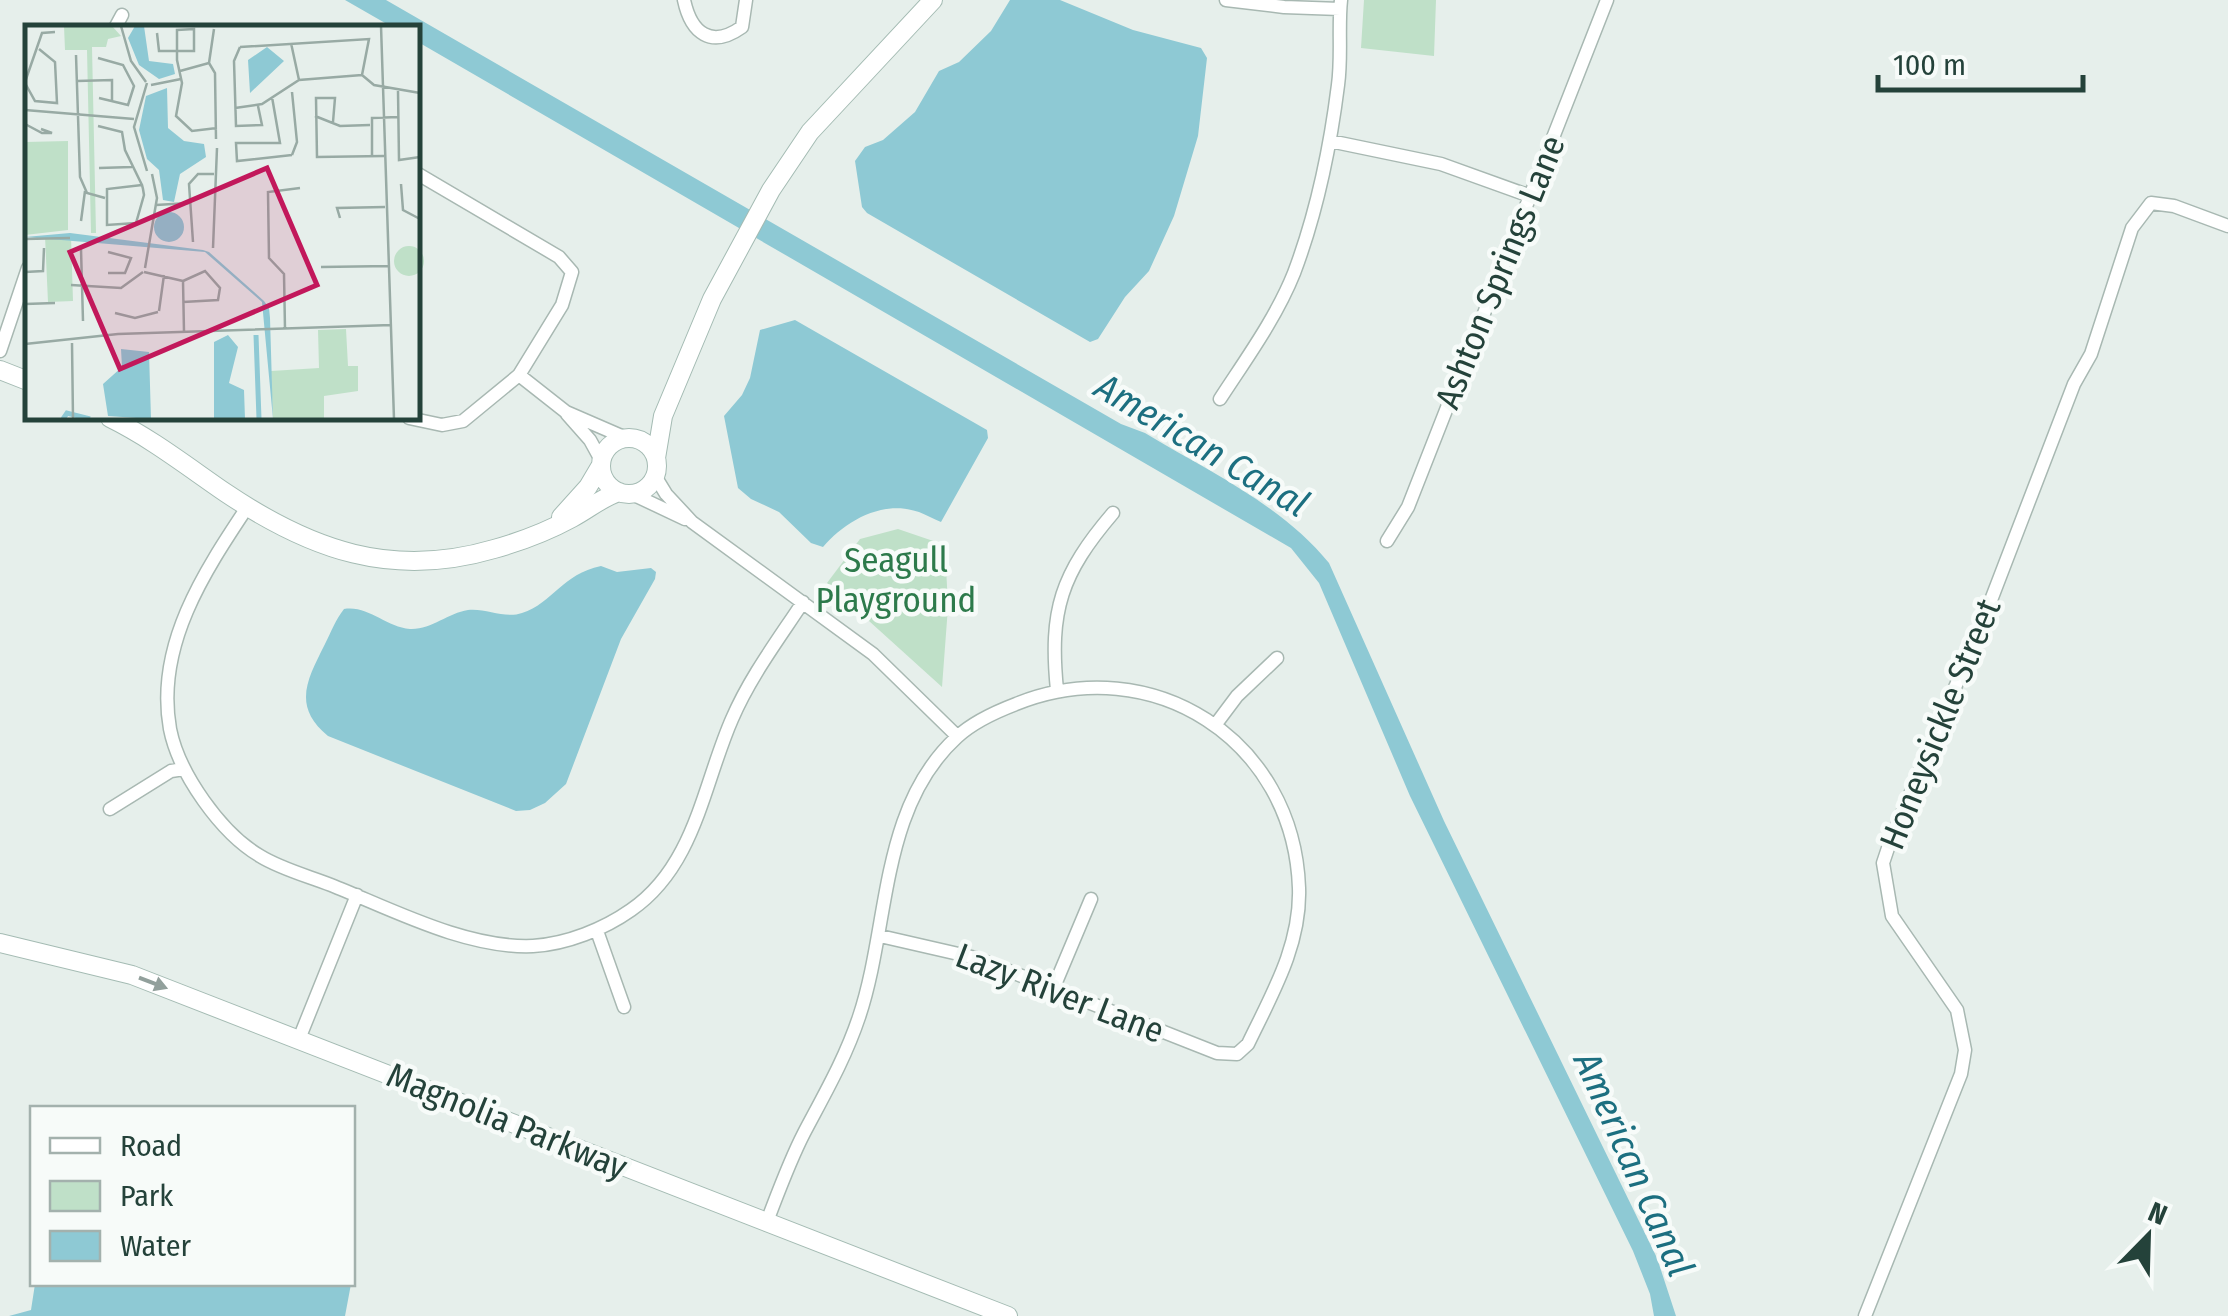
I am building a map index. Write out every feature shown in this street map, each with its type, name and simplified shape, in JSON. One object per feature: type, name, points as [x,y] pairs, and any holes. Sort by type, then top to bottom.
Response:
[{"type":"street","points":[[684,0],[688,21],[716,38],[730,36],[742,26],[746,0]]},
{"type":"street","points":[[114,420],[313,543],[393,561],[434,561],[473,555],[569,520],[604,497],[645,488],[655,467],[664,416],[712,299],[769,194],[810,132],[933,0]]},
{"type":"street","points":[[1220,399],[1262,334],[1293,275],[1326,166],[1339,80],[1340,5],[1284,7],[1226,0]]},
{"type":"street","name":"Ashton Springs Lane","points":[[1387,541],[1408,507],[1603,1]]},
{"type":"street","points":[[1330,141],[1441,164],[1530,196]]},
{"type":"street","points":[[418,420],[442,425],[463,420],[519,375],[562,304],[572,272],[559,257],[420,175]]},
{"type":"street","name":"Honeysickle Street","points":[[1865,1316],[1961,1074],[1965,1050],[1958,1010],[1892,916],[1883,863],[1983,621],[2074,384],[2091,354],[2132,228],[2151,202],[2190,211],[2228,226]]},
{"type":"street","points":[[0,351],[25,277]]},
{"type":"street","points":[[0,370],[25,380]]},
{"type":"street","points":[[519,375],[566,412],[590,440],[604,478],[625,492],[692,522]]},
{"type":"street","points":[[566,412],[648,445],[666,494],[692,522],[873,654],[957,736]]},
{"type":"street","points":[[554,524],[588,487],[610,445],[653,428],[664,416]]},
{"type":"street","points":[[248,506],[210,563],[179,628],[167,678],[170,730],[184,769],[218,819],[260,856],[470,939],[533,946],[597,931],[634,908],[662,882],[689,839],[732,719],[758,670],[803,602]]},
{"type":"street","points":[[1057,690],[1054,631],[1064,585],[1086,545],[1114,514]]},
{"type":"street","points":[[766,1224],[860,1014],[880,936],[900,828],[932,766],[957,736],[992,713],[1057,690],[1108,686],[1154,695],[1216,724],[1237,696],[1277,658]]},
{"type":"street","name":"Lazy River Lane","points":[[880,936],[958,953],[1218,1054],[1237,1054],[1248,1044],[1292,950],[1299,888],[1288,823],[1272,788],[1247,754],[1216,724]]},
{"type":"street","points":[[110,810],[171,771],[184,769]]},
{"type":"street","points":[[300,1039],[357,895]]},
{"type":"street","points":[[1054,988],[1091,899]]},
{"type":"street","points":[[597,931],[624,1006]]},
{"type":"street","name":"Magnolia Parkway","points":[[0,943],[132,976],[1008,1316]]},
{"type":"green space","points":[[1364,0],[1436,0],[1434,56],[1361,48]]},
{"type":"green space","name":"Seagull Playground","points":[[898,529],[945,545],[948,607],[942,687],[827,583],[860,539]]},
{"type":"water","name":"American Canal","points":[[345,0],[386,0],[1121,424],[1145,433],[1219,476],[1267,506],[1310,542],[1329,563],[1444,821],[1657,1258],[1676,1316],[1654,1316],[1633,1251],[1410,796],[1319,583],[1291,548],[420,43],[420,25],[389,25]]},
{"type":"water","points":[[1010,0],[1060,0],[1133,30],[1201,48],[1207,58],[1198,136],[1174,216],[1149,271],[1125,297],[1098,339],[1090,342],[862,207],[855,161],[865,147],[883,140],[915,112],[939,71],[959,62],[991,31]]},
{"type":"water","points":[[795,320],[987,430],[988,438],[941,522],[919,512],[892,508],[854,521],[823,547],[811,543],[779,512],[738,488],[724,416],[750,378],[760,330]]},
{"type":"water","points":[[601,566],[617,572],[651,568],[656,572],[655,579],[621,639],[566,784],[545,803],[516,811],[328,736],[310,714],[306,703],[309,681],[344,609],[361,610],[410,629],[468,610],[516,615],[542,603],[577,575]]},
{"type":"water","points":[[35,1286],[351,1286],[345,1316],[9,1316],[31,1310]]}]
